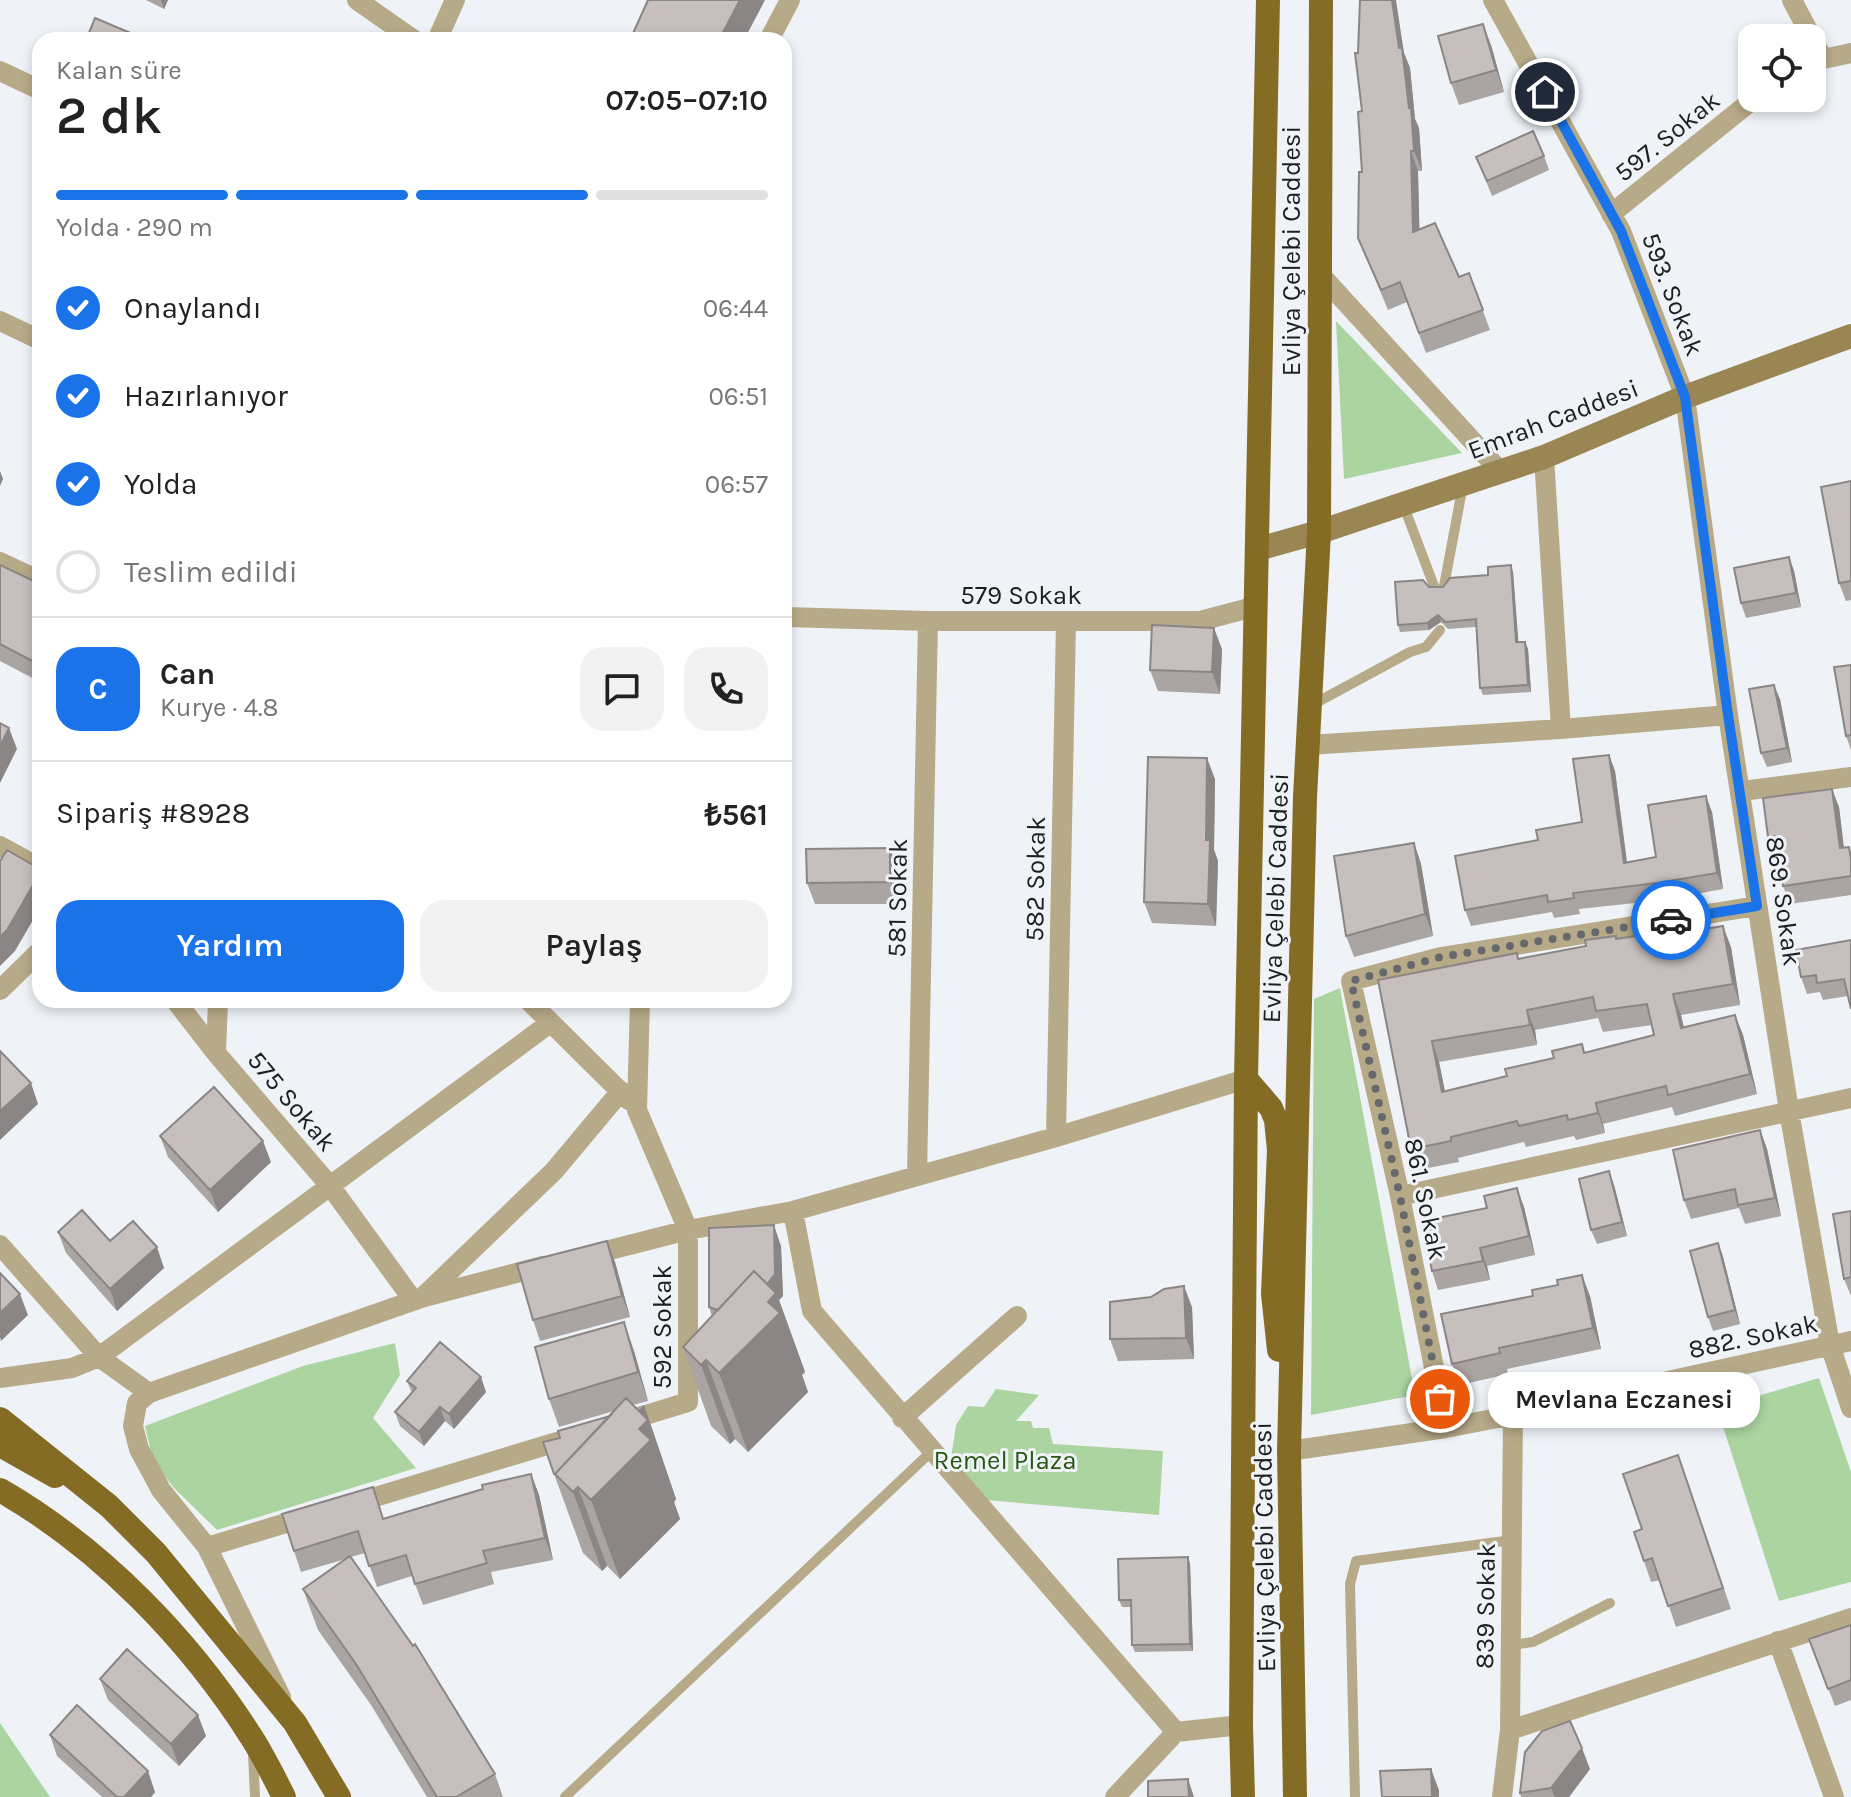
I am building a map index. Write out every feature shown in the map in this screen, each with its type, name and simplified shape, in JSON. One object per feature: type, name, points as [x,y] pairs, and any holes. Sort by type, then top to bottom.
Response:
[{"type":"main road","name":"Evliya Çelebi Caddesi","points":[[1243,1797],[1246,1079],[1268,0]]},
{"type":"main road","name":"Evliya Çelebi Caddesi","points":[[1295,1797],[1289,1451],[1308,745],[1319,532],[1321,0]]},
{"type":"main road","points":[[1246,1079],[1271,1108],[1276,1120],[1279,1150],[1273,1294],[1289,1451]]},
{"type":"main road","points":[[0,1419],[109,1506],[156,1553],[295,1723],[339,1797]]},
{"type":"main road","points":[[0,1445],[109,1506]]},
{"type":"main road","points":[[0,1490],[32,1509],[116,1576],[178,1640],[252,1739],[284,1797]]},
{"type":"street","points":[[357,0],[403,32]]},
{"type":"street","points":[[441,32],[455,0]]},
{"type":"street","name":"593. Sokak","points":[[1493,0],[1621,231],[1685,397]]},
{"type":"street","points":[[1792,0],[1802,24]]},
{"type":"street","points":[[772,32],[786,1]]},
{"type":"street","points":[[1826,60],[1851,55]]},
{"type":"street","points":[[0,71],[32,86]]},
{"type":"street","name":"597. Sokak","points":[[1611,214],[1738,112]]},
{"type":"street","points":[[1318,272],[1500,471]]},
{"type":"street","points":[[0,321],[32,336]]},
{"type":"street","name":"Emrah Caddesi","points":[[1258,549],[1319,532],[1544,457],[1685,397],[1851,336]]},
{"type":"street","name":"869. Sokak","points":[[1685,397],[1728,715],[1789,1111],[1830,1345],[1851,1408]]},
{"type":"street","points":[[1544,457],[1561,729]]},
{"type":"street","points":[[0,562],[32,577]]},
{"type":"street","name":"579 Sokak","points":[[792,617],[928,621],[1200,621],[1257,606]]},
{"type":"street","name":"581 Sokak","points":[[917,1176],[928,621]]},
{"type":"street","name":"582 Sokak","points":[[1056,1137],[1066,621]]},
{"type":"street","points":[[1308,745],[1728,715]]},
{"type":"street","points":[[1742,791],[1851,777]]},
{"type":"street","points":[[0,846],[32,864]]},
{"type":"street","name":"861. Sokak","points":[[1446,1428],[1400,1196],[1351,981],[1441,957],[1757,906]]},
{"type":"street","points":[[0,990],[32,959]]},
{"type":"street","points":[[181,1008],[216,1053]]},
{"type":"street","name":"575 Sokak","points":[[218,1008],[216,1053],[331,1187],[418,1298]]},
{"type":"street","points":[[536,1008],[637,1110]]},
{"type":"street","name":"592 Sokak","points":[[207,1547],[688,1402],[688,1230],[637,1110],[640,1008]]},
{"type":"street","points":[[0,1378],[72,1368],[99,1357],[550,1023]]},
{"type":"street","points":[[295,1723],[207,1547],[161,1490],[139,1449],[133,1426],[137,1403],[149,1393],[418,1298],[688,1230],[793,1211],[1056,1137],[1246,1079]]},
{"type":"street","points":[[418,1298],[554,1171],[621,1091]]},
{"type":"street","points":[[1400,1196],[1851,1098]]},
{"type":"street","points":[[793,1211],[812,1311],[1176,1732]]},
{"type":"street","points":[[0,1245],[99,1357],[149,1393]]},
{"type":"street","points":[[902,1418],[1017,1316]]},
{"type":"street","name":"882. Sokak","points":[[1289,1451],[1513,1415],[1851,1341]]},
{"type":"street","name":"839 Sokak","points":[[1502,1797],[1510,1730],[1513,1415]]},
{"type":"street","points":[[1510,1730],[1851,1618]]},
{"type":"street","points":[[1778,1641],[1834,1797]]},
{"type":"street","points":[[1115,1797],[1176,1732],[1241,1725]]},
{"type":"lane","points":[[1403,504],[1439,586],[1463,483]]},
{"type":"lane","points":[[1310,706],[1410,652],[1426,647],[1440,630]]},
{"type":"lane","points":[[565,1797],[932,1451]]},
{"type":"lane","points":[[1355,1797],[1350,1584],[1356,1561],[1512,1540]]},
{"type":"lane","points":[[1512,1645],[1533,1642],[1610,1603]]},
{"type":"lane","points":[[252,1739],[255,1797]]},
{"type":"green space","points":[[1336,321],[1462,453],[1344,479]]},
{"type":"green space","points":[[1340,988],[1415,1395],[1311,1415],[1314,999]]},
{"type":"green space","points":[[395,1343],[400,1375],[373,1418],[416,1468],[217,1530],[174,1488],[153,1461],[145,1426],[303,1366]]},
{"type":"green space","points":[[1819,1378],[1851,1472],[1851,1582],[1779,1601],[1717,1408]]},
{"type":"green space","name":"Remel Plaza","points":[[996,1389],[1039,1395],[1016,1421],[1031,1421],[1033,1428],[1049,1428],[1053,1444],[1163,1451],[1159,1515],[985,1500],[951,1458],[956,1425],[968,1406],[984,1407]]},
{"type":"green space","points":[[0,1723],[50,1797],[0,1797]]},
{"type":"building","points":[[648,0],[740,0],[723,32],[634,32]]},
{"type":"building","points":[[1360,0],[1392,0],[1411,108],[1413,232],[1435,223],[1459,277],[1469,273],[1483,310],[1419,333],[1400,282],[1381,290],[1358,238],[1359,172],[1362,172],[1358,112],[1362,111],[1355,53],[1358,53]]},
{"type":"building","points":[[95,18],[128,32],[89,32]]},
{"type":"building","points":[[1483,24],[1496,70],[1451,83],[1438,36]]},
{"type":"building","points":[[1533,131],[1544,156],[1487,181],[1476,157]]},
{"type":"building","points":[[1851,481],[1851,581],[1839,583],[1821,487]]},
{"type":"building","points":[[1789,557],[1796,593],[1741,603],[1734,568]]},
{"type":"building","points":[[0,565],[32,580],[32,661],[0,644]]},
{"type":"building","points":[[1511,565],[1516,642],[1525,642],[1528,685],[1480,688],[1476,619],[1445,622],[1438,615],[1427,623],[1398,625],[1395,582],[1423,580],[1429,587],[1443,587],[1450,578],[1488,575],[1488,567]]},
{"type":"building","points":[[1152,625],[1214,628],[1212,672],[1150,670]]},
{"type":"building","points":[[1851,665],[1851,735],[1846,736],[1834,667]]},
{"type":"building","points":[[1774,685],[1787,748],[1761,753],[1749,689]]},
{"type":"building","points":[[0,723],[9,728],[0,746]]},
{"type":"building","points":[[1609,755],[1624,863],[1656,857],[1648,805],[1706,796],[1717,873],[1573,893],[1574,898],[1548,902],[1547,895],[1465,910],[1455,856],[1538,840],[1536,830],[1582,822],[1573,759]]},
{"type":"building","points":[[1148,757],[1207,758],[1206,840],[1210,840],[1208,904],[1144,902]]},
{"type":"building","points":[[1832,789],[1840,848],[1849,847],[1851,876],[1783,886],[1776,836],[1768,837],[1763,798]]},
{"type":"building","points":[[1414,843],[1425,914],[1346,936],[1334,856]]},
{"type":"building","points":[[890,848],[890,882],[807,883],[806,849]]},
{"type":"building","points":[[7,850],[32,864],[32,887],[0,937],[0,861]]},
{"type":"building","points":[[1723,926],[1733,984],[1673,994],[1681,1028],[1735,1015],[1750,1074],[1668,1095],[1666,1086],[1596,1103],[1598,1113],[1568,1120],[1567,1115],[1519,1126],[1517,1121],[1451,1137],[1451,1141],[1411,1149],[1378,980],[1517,953],[1518,959],[1586,946],[1585,940],[1662,932],[1663,936]],"holes":[[[1593,997],[1596,1011],[1647,1004],[1654,1035],[1584,1053],[1582,1044],[1552,1051],[1554,1058],[1505,1069],[1507,1076],[1442,1092],[1432,1041],[1530,1025],[1527,1010]]]},
{"type":"building","points":[[1851,940],[1851,1009],[1844,979],[1817,983],[1816,975],[1801,977],[1796,950]]},
{"type":"building","points":[[0,1051],[31,1083],[0,1111]]},
{"type":"building","points":[[214,1087],[263,1141],[210,1190],[160,1136]]},
{"type":"building","points":[[1760,1130],[1775,1198],[1738,1205],[1735,1189],[1684,1200],[1673,1150]]},
{"type":"building","points":[[1609,1171],[1622,1222],[1591,1230],[1579,1179]]},
{"type":"building","points":[[1517,1188],[1529,1236],[1480,1248],[1483,1261],[1432,1271],[1422,1221],[1487,1208],[1484,1196]]},
{"type":"building","points":[[82,1210],[110,1241],[133,1221],[157,1247],[110,1289],[58,1232]]},
{"type":"building","points":[[1851,1211],[1851,1277],[1844,1279],[1833,1214]]},
{"type":"building","points":[[774,1225],[775,1274],[767,1284],[754,1271],[718,1310],[709,1307],[709,1228]]},
{"type":"building","points":[[607,1241],[622,1296],[533,1320],[517,1264]]},
{"type":"building","points":[[1718,1243],[1735,1310],[1708,1317],[1690,1251]]},
{"type":"building","points":[[754,1271],[776,1293],[768,1302],[780,1313],[719,1373],[706,1360],[701,1365],[683,1347]]},
{"type":"building","points":[[0,1273],[20,1294],[0,1313]]},
{"type":"building","points":[[1582,1275],[1593,1328],[1499,1348],[1500,1353],[1452,1364],[1441,1314],[1533,1296],[1532,1290],[1558,1285],[1557,1280]]},
{"type":"building","points":[[1184,1286],[1186,1338],[1110,1339],[1110,1302],[1151,1297],[1164,1289]]},
{"type":"building","points":[[624,1322],[638,1372],[549,1399],[535,1347]]},
{"type":"building","points":[[440,1342],[481,1377],[449,1414],[440,1407],[419,1432],[395,1412],[416,1388],[407,1381]]},
{"type":"building","points":[[626,1398],[648,1420],[639,1429],[651,1440],[591,1500],[578,1487],[573,1492],[555,1474]]},
{"type":"building","points":[[610,1416],[554,1474],[543,1442],[560,1438],[558,1431]]},
{"type":"building","points":[[1678,1455],[1723,1588],[1668,1606],[1652,1558],[1644,1561],[1634,1532],[1642,1529],[1623,1474]]},
{"type":"building","points":[[531,1474],[545,1538],[483,1551],[487,1563],[415,1584],[406,1555],[369,1566],[358,1531],[294,1551],[282,1514],[373,1487],[383,1519],[483,1489],[482,1485]]},
{"type":"building","points":[[350,1556],[413,1646],[415,1644],[495,1774],[456,1797],[437,1797],[356,1664],[303,1589]]},
{"type":"building","points":[[1188,1557],[1190,1644],[1132,1645],[1131,1600],[1119,1600],[1118,1559]]},
{"type":"building","points":[[1851,1625],[1851,1680],[1828,1689],[1809,1639]]},
{"type":"building","points":[[127,1649],[198,1715],[171,1744],[100,1679]]},
{"type":"building","points":[[77,1705],[148,1771],[124,1797],[117,1797],[50,1735]]},
{"type":"building","points":[[1570,1721],[1582,1748],[1551,1788],[1520,1793],[1525,1752],[1542,1731]]},
{"type":"building","points":[[1431,1769],[1432,1797],[1382,1797],[1380,1771]]},
{"type":"building","points":[[1188,1779],[1189,1797],[1148,1797],[1148,1781]]},
{"type":"way so far","points":[[1440,1399],[1400,1196],[1351,981],[1441,957],[1671,920]]},
{"type":"place","name":"Mevlana Eczanesi","points":[[1440,1399]]},
{"type":"route","points":[[1545,92],[1621,231],[1685,397],[1757,906],[1671,920]]}]
